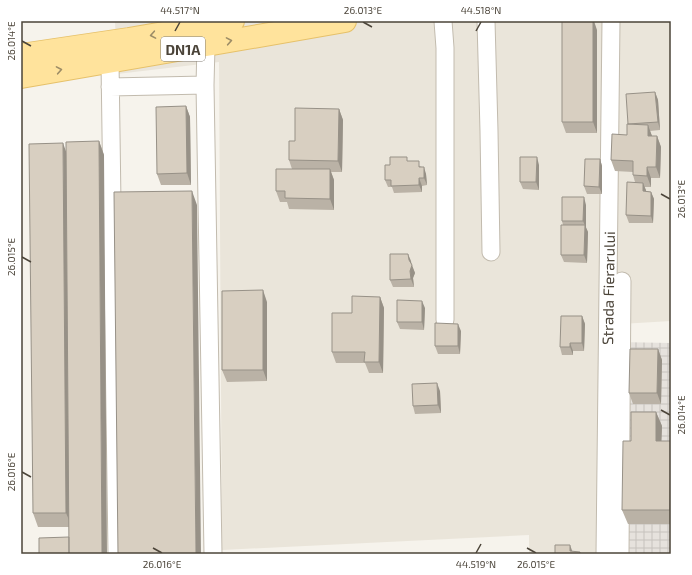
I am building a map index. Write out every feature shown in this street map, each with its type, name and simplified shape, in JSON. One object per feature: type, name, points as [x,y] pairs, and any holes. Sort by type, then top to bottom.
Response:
[{"type":"main road","name":"DN1A","points":[[21,55],[129,39],[233,21]]},
{"type":"main road","name":"DN1A","points":[[21,77],[345,21]]},
{"type":"street","points":[[442,21],[445,48],[445,320]]},
{"type":"street","points":[[486,21],[491,252]]},
{"type":"street","name":"Strada Fierarului","points":[[605,554],[612,21]]},
{"type":"street","points":[[206,45],[213,554]]},
{"type":"street","points":[[110,62],[117,554]]},
{"type":"street","points":[[110,87],[206,85]]},
{"type":"street","points":[[620,554],[622,282]]},
{"type":"shaded area","points":[[115,21],[671,21],[671,321],[604,325],[600,554],[529,554],[529,535],[222,550],[219,62],[117,74]]},
{"type":"shaded area","points":[[616,342],[671,343],[671,554],[610,554]]},
{"type":"building","points":[[562,21],[593,21],[593,122],[562,122]]},
{"type":"building","points":[[655,92],[658,122],[628,124],[626,94]]},
{"type":"building","points":[[186,106],[187,173],[157,174],[156,107]]},
{"type":"building","points":[[295,108],[339,109],[338,161],[289,160],[289,141],[295,141]]},
{"type":"building","points":[[627,124],[648,125],[648,136],[657,136],[656,167],[647,167],[647,176],[633,175],[633,161],[611,160],[612,134],[627,135]]},
{"type":"building","points":[[99,141],[102,554],[69,554],[66,142]]},
{"type":"building","points":[[63,143],[66,513],[33,513],[29,144]]},
{"type":"building","points":[[390,157],[407,157],[407,161],[419,161],[419,167],[424,167],[424,178],[419,178],[419,185],[391,186],[391,180],[385,180],[385,165],[390,165]]},
{"type":"building","points":[[520,157],[537,157],[536,182],[520,182]]},
{"type":"building","points":[[585,159],[600,159],[599,187],[584,186]]},
{"type":"building","points":[[276,169],[330,169],[330,199],[285,198],[285,191],[276,191]]},
{"type":"building","points":[[627,182],[643,183],[643,191],[651,192],[651,216],[626,215]]},
{"type":"building","points":[[192,191],[196,554],[118,554],[114,192]]},
{"type":"building","points":[[562,197],[584,197],[583,221],[562,221]]},
{"type":"building","points":[[561,225],[585,225],[584,255],[561,255]]},
{"type":"building","points":[[390,254],[408,254],[412,265],[410,271],[411,279],[390,280]]},
{"type":"building","points":[[263,290],[263,370],[222,370],[222,291]]},
{"type":"building","points":[[352,296],[380,297],[379,362],[364,362],[365,352],[332,352],[332,313],[352,313]]},
{"type":"building","points":[[397,300],[422,301],[422,322],[397,322]]},
{"type":"building","points":[[561,316],[582,316],[582,343],[570,343],[570,347],[560,347]]},
{"type":"building","points":[[435,323],[458,324],[458,346],[435,346]]},
{"type":"building","points":[[630,349],[658,349],[657,393],[629,393]]},
{"type":"building","points":[[437,383],[438,405],[413,406],[412,384]]},
{"type":"building","points":[[631,412],[656,412],[656,441],[671,441],[670,510],[622,510],[623,441],[631,441]]},
{"type":"building","points":[[69,537],[69,554],[39,554],[39,538]]},
{"type":"building","points":[[555,545],[570,545],[570,551],[580,552],[580,554],[555,554]]}]
